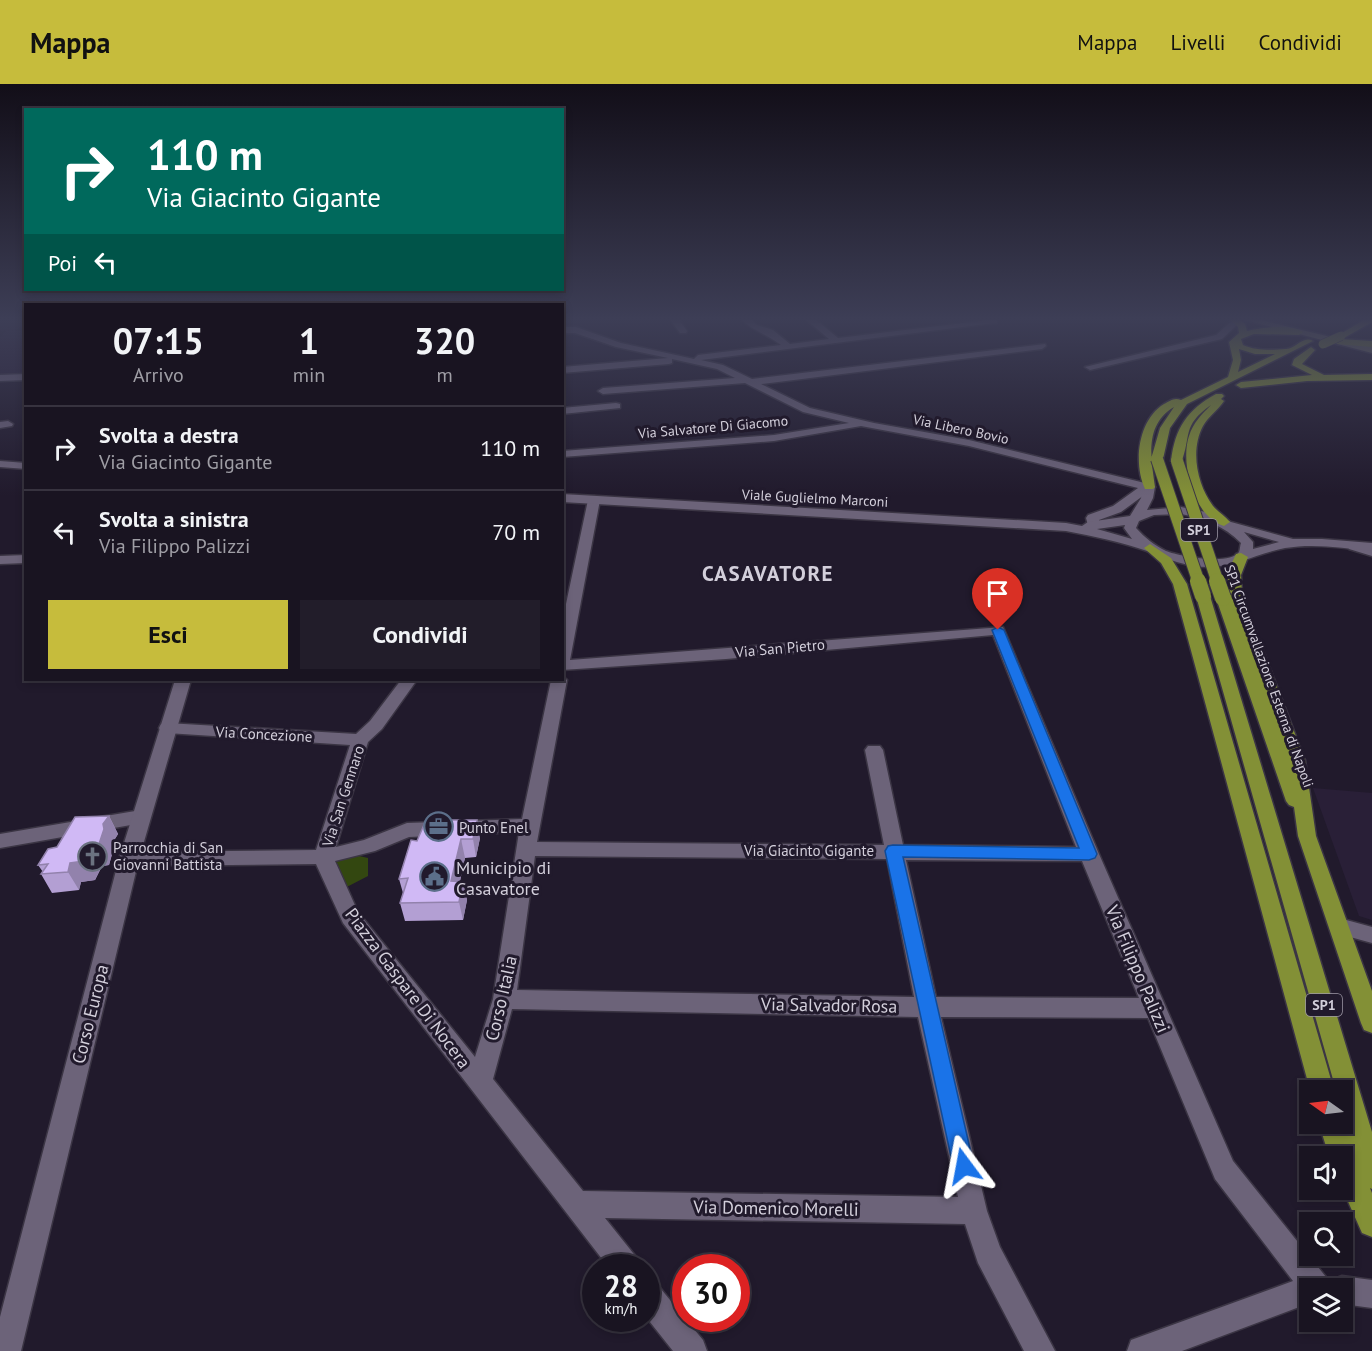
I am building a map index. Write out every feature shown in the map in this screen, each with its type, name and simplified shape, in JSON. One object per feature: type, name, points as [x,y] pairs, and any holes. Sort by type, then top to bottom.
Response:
[{"type":"highway","name":"SP1 Circumvallazione Esterna di Napoli","points":[[1255,377],[1201,406],[1188,419],[1181,432],[1177,461],[1307,836]]},
{"type":"highway","points":[[1330,377],[1334,378]]},
{"type":"highway","points":[[1241,385],[1277,380],[1367,377]]},
{"type":"highway","name":"SP1 Circumvallazione Esterna di Napoli","points":[[1232,378],[1184,402],[1170,416],[1163,428],[1157,459],[1203,596],[1372,1176]]},
{"type":"highway","points":[[1149,487],[1144,453],[1150,422],[1167,406],[1185,397],[1206,391]]},
{"type":"highway","points":[[1224,522],[1210,510],[1203,499],[1193,476],[1191,449],[1198,427],[1225,393]]},
{"type":"highway","points":[[1150,548],[1166,561],[1180,584],[1319,1080]]},
{"type":"highway","points":[[1241,557],[1234,567],[1232,578],[1235,595],[1296,760],[1307,836],[1372,1023]]},
{"type":"highway","points":[[1353,1181],[1372,1222]]},
{"type":"street","points":[[0,378],[23,377]]},
{"type":"street","name":"Via Libero Bovio","points":[[741,377],[807,410],[865,424],[969,443],[1149,487]]},
{"type":"street","points":[[603,392],[781,377]]},
{"type":"street","points":[[564,411],[616,406]]},
{"type":"street","name":"Via Salvatore Di Giacomo","points":[[564,454],[774,438],[865,424]]},
{"type":"street","points":[[0,464],[24,465]]},
{"type":"street","points":[[1094,525],[1092,518],[1117,510],[1134,495],[1149,487],[1150,496],[1133,519],[1130,528],[1136,538],[1150,548]]},
{"type":"street","name":"Viale Guglielmo Marconi","points":[[564,498],[1066,527],[1095,532],[1150,548],[1171,557],[1195,562],[1218,563],[1241,557]]},
{"type":"street","points":[[564,654],[594,500]]},
{"type":"street","name":"Viale Guglielmo Marconi","points":[[1066,527],[1133,519],[1144,513],[1171,510],[1204,515],[1224,522]]},
{"type":"street","points":[[1224,522],[1296,543]]},
{"type":"street","points":[[1224,522],[1239,532],[1247,542],[1246,552],[1241,557]]},
{"type":"street","points":[[1241,557],[1270,546],[1296,543],[1372,547]]},
{"type":"street","points":[[1354,546],[1372,552]]},
{"type":"street","points":[[0,560],[24,560]]},
{"type":"street","name":"Via San Pietro","points":[[564,664],[680,659],[772,648],[998,630]]},
{"type":"street","name":"Via Filippo Palizzi","points":[[998,630],[1089,854],[1224,1170],[1313,1278]]},
{"type":"street","name":"Corso Europa","points":[[6,1351],[129,858],[183,681]]},
{"type":"street","name":"Via San Gennaro","points":[[322,856],[360,740],[376,725],[408,681]]},
{"type":"street","name":"Corso Italia","points":[[480,1081],[504,999],[530,825],[559,681]]},
{"type":"street","name":"Via Concezione","points":[[167,728],[360,740]]},
{"type":"street","points":[[874,750],[893,851],[974,1211],[988,1253],[1040,1351]]},
{"type":"street","points":[[1,842],[141,817]]},
{"type":"street","points":[[129,858],[322,856],[368,846],[407,830],[530,825]]},
{"type":"street","name":"Via Giacinto Gigante","points":[[528,849],[1089,854]]},
{"type":"street","name":"Piazza Gaspare Di Nocera","points":[[322,856],[350,917],[480,1081]]},
{"type":"street","points":[[1339,926],[1372,935]]},
{"type":"street","name":"Via Salvador Rosa","points":[[504,999],[927,1007],[1154,1008]]},
{"type":"street","points":[[480,1081],[616,1254]]},
{"type":"street","name":"Via Domenico Morelli","points":[[577,1204],[974,1211]]},
{"type":"street","points":[[1353,1292],[1372,1294]]},
{"type":"street","points":[[1142,1351],[1299,1297]]},
{"type":"street","points":[[660,1311],[692,1351]]},
{"type":"shaded area","points":[[1313,788],[1372,793],[1372,920],[1359,916]]},
{"type":"green space","points":[[355,855],[368,858],[368,876],[339,891],[326,862]]},
{"type":"building","points":[[109,816],[103,824],[104,829],[98,847],[91,848],[84,861],[70,863],[68,872],[41,874],[48,864],[38,865],[48,849],[57,847],[75,817]]},
{"type":"building","name":"Municipio di Casavatore","points":[[426,820],[477,820],[473,839],[461,839],[451,881],[463,882],[459,902],[400,903],[408,878],[399,879],[411,840],[417,841]]},
{"type":"place","name":"Punto Enel","points":[[438,827]]},
{"type":"place","name":"Parrocchia di San Giovanni Battista","points":[[92,856]]},
{"type":"place","name":"Municipio di Casavatore","points":[[435,877]]},
{"type":"district","name":"CASAVATORE","points":[[768,573]]},
{"type":"route","points":[[964,1166],[893,851],[1089,854],[998,630]]}]
